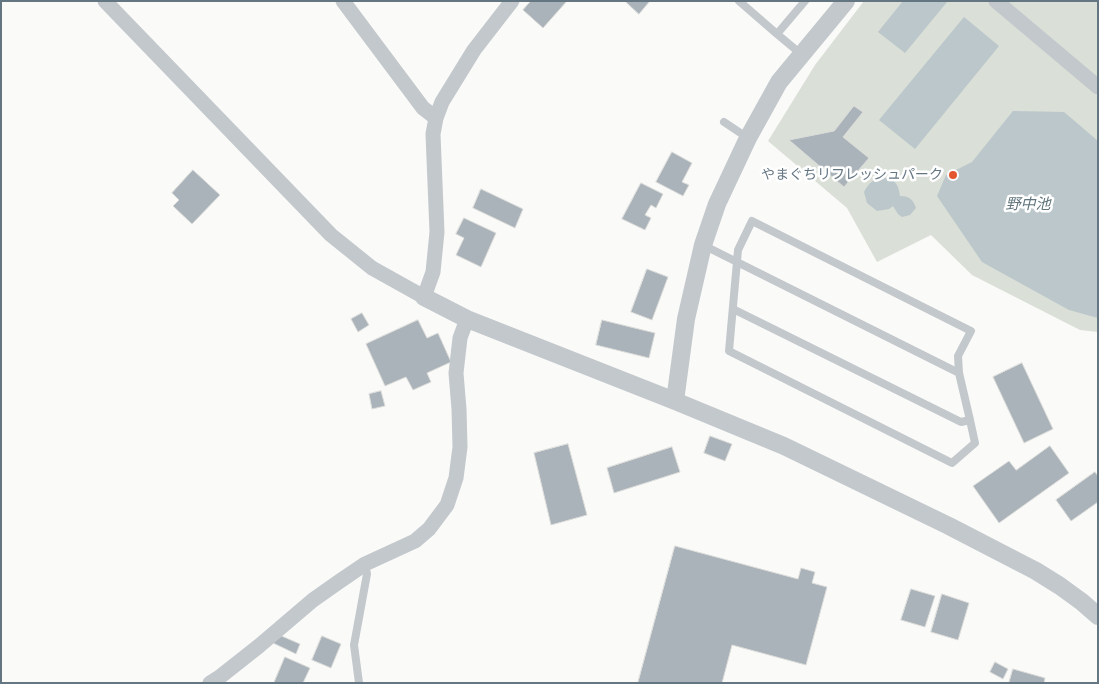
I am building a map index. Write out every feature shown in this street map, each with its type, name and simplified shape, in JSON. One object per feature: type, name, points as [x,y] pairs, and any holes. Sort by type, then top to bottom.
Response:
[{"type":"street","points":[[105,1],[331,235],[372,268],[467,319],[784,446],[949,526],[1036,571],[1075,596],[1098,616]]},
{"type":"street","points":[[343,1],[423,108],[436,118]]},
{"type":"street","points":[[424,297],[434,272],[437,232],[433,134],[436,118],[442,102],[474,50],[512,1]]},
{"type":"street","points":[[675,401],[686,319],[703,245],[717,204],[748,138],[779,82],[846,1]]},
{"type":"street","points":[[996,1],[1098,87]]},
{"type":"street","points":[[210,683],[259,646],[313,600],[365,564],[415,541],[429,529],[447,505],[456,478],[460,447],[456,372],[460,338],[467,319]]},
{"type":"lane","points":[[739,1],[801,54]]},
{"type":"lane","points":[[776,34],[805,1]]},
{"type":"lane","points":[[724,122],[748,138]]},
{"type":"lane","points":[[752,221],[971,331],[958,356],[959,373],[975,443],[952,463],[729,352],[736,262],[738,250],[752,221]]},
{"type":"lane","points":[[703,245],[959,373]]},
{"type":"lane","points":[[733,309],[961,422],[970,420]]},
{"type":"lane","points":[[359,683],[354,645],[367,574],[365,564]]},
{"type":"shaded area","name":"やまぐちリフレッシュパーク","points":[[864,1],[1098,1],[1098,332],[1080,330],[972,275],[931,235],[877,262],[847,208],[768,141],[815,65]]},
{"type":"water","points":[[903,1],[947,2],[905,53],[878,32]]},
{"type":"water","points":[[964,17],[999,46],[915,149],[879,120]]},
{"type":"water","name":"野中池","points":[[1013,111],[1064,112],[1098,141],[1098,318],[1069,310],[982,262],[937,196],[946,175],[972,162]]},
{"type":"water","points":[[883,177],[895,183],[900,196],[908,197],[914,202],[916,208],[910,215],[902,217],[893,206],[889,209],[877,211],[867,203],[864,192],[874,180]]},
{"type":"building","points":[[531,1],[567,1],[543,28],[523,10]]},
{"type":"building","points":[[625,1],[650,1],[639,14]]},
{"type":"building","points":[[854,106],[863,112],[843,137],[869,158],[844,187],[789,140],[834,131]]},
{"type":"building","points":[[672,152],[692,163],[682,182],[689,185],[683,196],[656,182]]},
{"type":"building","points":[[193,170],[220,195],[192,224],[173,206],[179,200],[172,193]]},
{"type":"building","points":[[641,183],[663,194],[656,208],[651,205],[645,215],[651,218],[645,230],[622,219]]},
{"type":"building","points":[[481,189],[523,209],[515,228],[473,208]]},
{"type":"building","points":[[464,218],[496,233],[481,267],[456,255],[464,238],[456,234]]},
{"type":"building","points":[[647,269],[668,277],[652,320],[631,312]]},
{"type":"building","points":[[362,313],[369,325],[358,332],[351,319]]},
{"type":"building","points":[[418,320],[427,338],[438,333],[451,362],[427,373],[431,382],[413,390],[406,377],[385,386],[366,344]]},
{"type":"building","points":[[602,320],[655,333],[649,358],[596,345]]},
{"type":"building","points":[[1022,363],[1053,429],[1024,443],[993,377]]},
{"type":"building","points":[[381,391],[385,406],[372,409],[369,394]]},
{"type":"building","points":[[710,436],[732,444],[725,461],[704,453]]},
{"type":"building","points":[[568,444],[587,515],[551,525],[534,453]]},
{"type":"building","points":[[1050,446],[1069,473],[999,523],[973,486],[1009,461],[1016,470]]},
{"type":"building","points":[[672,447],[680,472],[614,493],[607,468]]},
{"type":"building","points":[[1095,472],[1098,476],[1098,502],[1071,521],[1056,500]]},
{"type":"building","points":[[675,546],[798,579],[801,568],[815,572],[812,583],[827,587],[806,665],[732,645],[722,683],[638,683]]},
{"type":"building","points":[[911,589],[935,596],[925,627],[901,620]]},
{"type":"building","points":[[942,594],[969,603],[958,640],[931,632]]},
{"type":"building","points":[[277,634],[300,644],[296,654],[273,643]]},
{"type":"building","points":[[322,636],[341,644],[331,668],[312,660]]},
{"type":"building","points":[[285,657],[310,668],[303,683],[274,683]]},
{"type":"building","points":[[995,662],[1008,669],[1003,679],[990,672]]},
{"type":"building","points":[[1013,669],[1045,678],[1044,683],[1009,683]]},
{"type":"place","name":"やまぐちリフレッシュパーク","points":[[953,175]]}]
